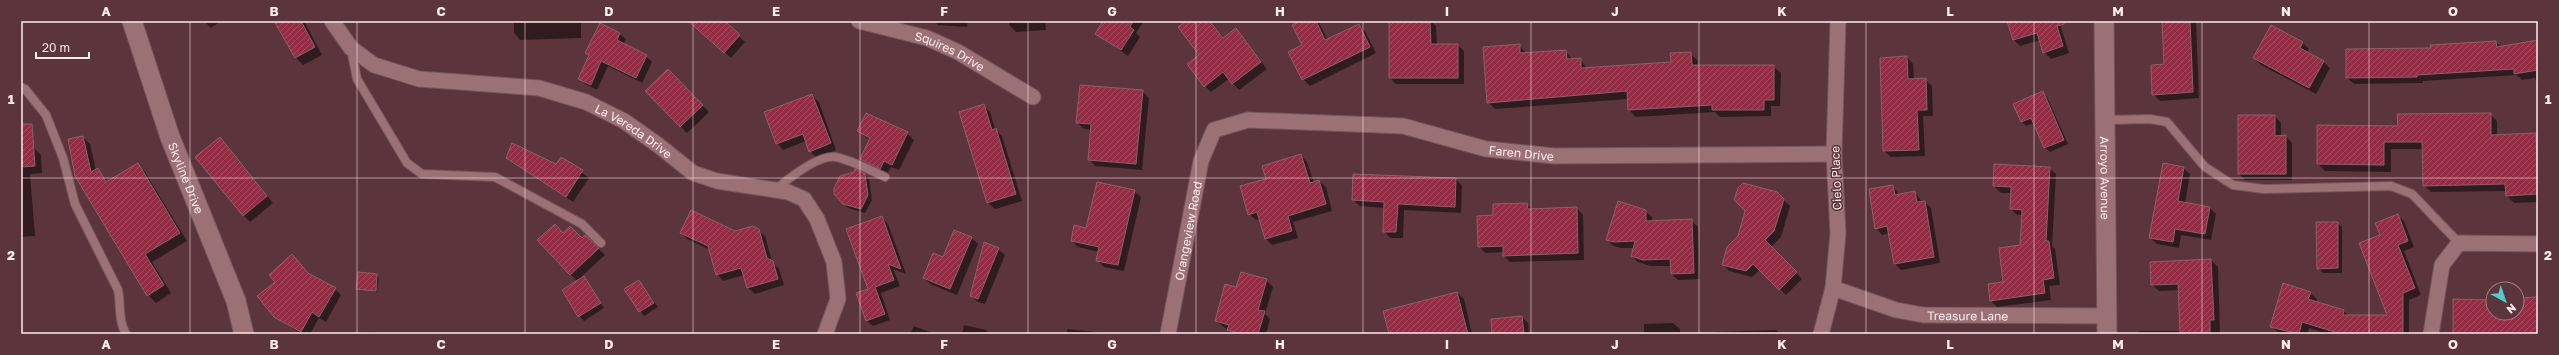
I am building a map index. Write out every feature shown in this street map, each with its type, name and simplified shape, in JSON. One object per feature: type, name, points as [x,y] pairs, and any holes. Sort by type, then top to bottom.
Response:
[{"type":"street","name":"Skyline Drive","points":[[132,21],[170,137],[236,301],[244,334]]},
{"type":"street","name":"La Vereda Drive","points":[[332,21],[351,48],[374,64],[419,79],[539,88],[586,102],[624,121],[658,144],[693,173],[717,181],[776,189],[804,199],[817,219],[834,262],[838,298],[825,334]]},
{"type":"street","name":"Squires Drive","points":[[859,21],[927,38],[946,46],[1033,97]]},
{"type":"street","name":"Cielo Place","points":[[1821,334],[1833,288],[1838,234],[1834,154],[1838,21]]},
{"type":"street","name":"Arroyo Avenue","points":[[2104,21],[2107,325]]},
{"type":"street","name":"Faren Drive","points":[[1214,130],[1248,120],[1403,126],[1486,149],[1554,156],[1834,154]]},
{"type":"street","name":"Orangeview Road","points":[[1168,334],[1201,161],[1214,130]]},
{"type":"street","points":[[2431,334],[2442,265],[2459,243],[2538,244]]},
{"type":"street","name":"Treasure Lane","points":[[1833,288],[1896,310],[1923,315],[2107,325]]},
{"type":"lane","points":[[351,48],[357,79],[407,163],[422,174],[495,177],[582,224],[601,243]]},
{"type":"lane","points":[[21,87],[25,89],[46,115],[63,158],[75,204],[118,290],[121,305],[119,316],[126,334]]},
{"type":"lane","points":[[2105,120],[2150,119],[2167,122],[2205,167],[2233,185],[2264,189],[2391,186],[2412,194],[2459,243]]},
{"type":"lane","points":[[776,189],[792,176],[818,162],[835,157],[885,177]]},
{"type":"building","points":[[274,21],[301,21],[315,47],[295,58]]},
{"type":"building","points":[[688,21],[725,21],[740,35],[724,53]]},
{"type":"building","points":[[1103,21],[1133,21],[1130,27],[1134,30],[1121,50],[1095,34]]},
{"type":"building","points":[[1186,21],[1210,21],[1223,38],[1236,28],[1261,62],[1232,84],[1223,72],[1204,87],[1187,64],[1199,55],[1178,27]]},
{"type":"building","points":[[1299,21],[1316,21],[1325,40],[1359,24],[1370,47],[1302,80],[1288,52],[1302,45],[1292,25]]},
{"type":"building","points":[[1389,21],[1430,21],[1431,44],[1458,44],[1458,78],[1389,78]]},
{"type":"building","points":[[2007,21],[2064,21],[2064,24],[2057,26],[2063,46],[2043,53],[2037,33],[2013,40]]},
{"type":"building","points":[[2162,21],[2190,21],[2193,92],[2152,95],[2151,65],[2164,64]]},
{"type":"building","points":[[600,23],[620,33],[617,40],[647,55],[636,78],[601,61],[591,85],[578,79],[589,55],[585,53]]},
{"type":"building","points":[[2271,25],[2303,42],[2300,48],[2324,61],[2309,88],[2253,58]]},
{"type":"building","points":[[2538,40],[2538,70],[2514,74],[2514,69],[2417,75],[2417,77],[2346,78],[2346,49],[2431,48],[2430,45],[2496,41],[2497,47]]},
{"type":"building","points":[[1520,44],[1520,53],[1566,50],[1567,59],[1581,58],[1581,68],[1671,62],[1670,53],[1691,52],[1692,65],[1774,65],[1774,100],[1764,100],[1764,110],[1712,110],[1712,105],[1628,110],[1627,91],[1487,103],[1483,47]]},
{"type":"building","points":[[1907,56],[1908,79],[1926,78],[1927,110],[1917,110],[1919,150],[1883,151],[1880,58]]},
{"type":"building","points":[[668,69],[703,105],[680,127],[645,91]]},
{"type":"building","points":[[1080,85],[1143,90],[1136,164],[1088,160],[1091,124],[1076,123]]},
{"type":"building","points":[[2043,91],[2064,140],[2044,148],[2031,118],[2021,122],[2013,104]]},
{"type":"building","points":[[812,94],[831,143],[809,152],[803,134],[776,144],[764,112]]},
{"type":"building","points":[[984,104],[992,130],[996,128],[1016,194],[987,203],[959,112]]},
{"type":"building","points":[[866,113],[908,132],[892,165],[884,161],[880,169],[860,159],[870,138],[857,131]]},
{"type":"building","points":[[2491,113],[2491,135],[2536,133],[2538,194],[2506,196],[2505,184],[2423,186],[2422,142],[2384,142],[2384,165],[2317,164],[2317,125],[2398,126],[2397,114]]},
{"type":"building","points":[[2238,115],[2275,115],[2275,136],[2286,135],[2286,174],[2238,174]]},
{"type":"building","points":[[21,124],[32,124],[35,166],[21,167]]},
{"type":"building","points":[[83,136],[91,172],[98,168],[106,182],[138,163],[180,233],[145,254],[164,285],[147,296],[75,176],[68,139]]},
{"type":"building","points":[[220,137],[267,196],[243,216],[195,157]]},
{"type":"building","points":[[512,143],[556,164],[561,157],[583,170],[566,197],[506,158]]},
{"type":"building","points":[[1301,154],[1310,183],[1319,180],[1326,204],[1288,216],[1292,231],[1265,239],[1257,212],[1248,215],[1240,186],[1266,179],[1262,166]]},
{"type":"building","points":[[2163,163],[2184,167],[2178,201],[2210,207],[2205,234],[2175,229],[2173,242],[2149,238]]},
{"type":"building","points":[[1994,164],[2050,167],[2046,241],[2049,241],[2054,278],[2043,280],[2045,293],[1990,301],[1988,284],[2003,282],[1999,248],[2020,245],[2022,210],[2010,209],[2011,187],[1993,186]]},
{"type":"building","points":[[855,169],[865,174],[868,195],[861,209],[843,204],[834,194],[834,188],[840,176],[854,172]]},
{"type":"building","points":[[1353,174],[1456,178],[1455,207],[1398,204],[1396,232],[1383,232],[1384,202],[1352,200]]},
{"type":"building","points":[[1097,182],[1135,190],[1118,265],[1096,261],[1099,247],[1071,241],[1074,225],[1086,228]]},
{"type":"building","points":[[1743,183],[1777,192],[1784,199],[1774,231],[1765,240],[1797,272],[1779,290],[1753,264],[1746,271],[1722,265],[1727,247],[1738,236],[1745,211],[1734,200],[1738,188]]},
{"type":"building","points":[[1893,185],[1895,195],[1915,191],[1917,202],[1925,201],[1934,257],[1894,264],[1887,226],[1875,229],[1869,189]]},
{"type":"building","points":[[1618,201],[1646,210],[1646,221],[1692,219],[1694,273],[1671,274],[1670,259],[1643,260],[1631,256],[1635,241],[1614,242],[1606,240]]},
{"type":"building","points":[[1527,203],[1528,209],[1577,207],[1578,253],[1503,256],[1503,246],[1478,247],[1477,216],[1493,215],[1493,204]]},
{"type":"building","points":[[691,210],[735,231],[753,226],[759,229],[767,258],[773,261],[778,279],[747,288],[741,268],[716,275],[708,246],[680,233]]},
{"type":"building","points":[[2398,214],[2408,241],[2398,245],[2415,288],[2403,293],[2403,334],[2341,334],[2302,322],[2299,334],[2270,327],[2283,283],[2311,292],[2308,299],[2344,310],[2343,315],[2387,315],[2359,243],[2380,235],[2375,223]]},
{"type":"building","points":[[882,216],[901,269],[888,264],[894,280],[875,287],[885,314],[866,321],[856,293],[868,289],[846,229]]},
{"type":"building","points":[[2316,222],[2338,222],[2338,268],[2317,269]]},
{"type":"building","points":[[555,224],[563,233],[570,226],[582,238],[585,235],[599,248],[570,275],[537,240]]},
{"type":"building","points":[[954,230],[972,237],[950,289],[923,278],[933,253],[943,257]]},
{"type":"building","points":[[984,242],[999,248],[978,299],[970,296]]},
{"type":"building","points":[[292,254],[308,273],[336,288],[319,317],[312,312],[301,332],[274,317],[257,296],[275,282],[269,275]]},
{"type":"building","points":[[2211,259],[2214,320],[2210,320],[2210,334],[2180,334],[2178,284],[2151,285],[2150,262]]},
{"type":"building","points":[[358,272],[377,274],[376,291],[356,289]]},
{"type":"building","points":[[1241,272],[1267,279],[1258,310],[1265,311],[1258,334],[1241,334],[1227,330],[1229,325],[1215,321],[1225,284],[1236,287]]},
{"type":"building","points":[[584,276],[601,303],[578,317],[562,290]]},
{"type":"building","points":[[639,280],[654,303],[639,312],[624,289]]},
{"type":"building","points":[[1457,292],[1468,334],[1389,334],[1383,311]]},
{"type":"building","points":[[2538,297],[2538,334],[2453,334],[2453,299],[2485,300],[2485,321],[2525,321],[2525,298]]},
{"type":"building","points":[[1522,316],[1524,334],[1492,334],[1491,319]]}]
